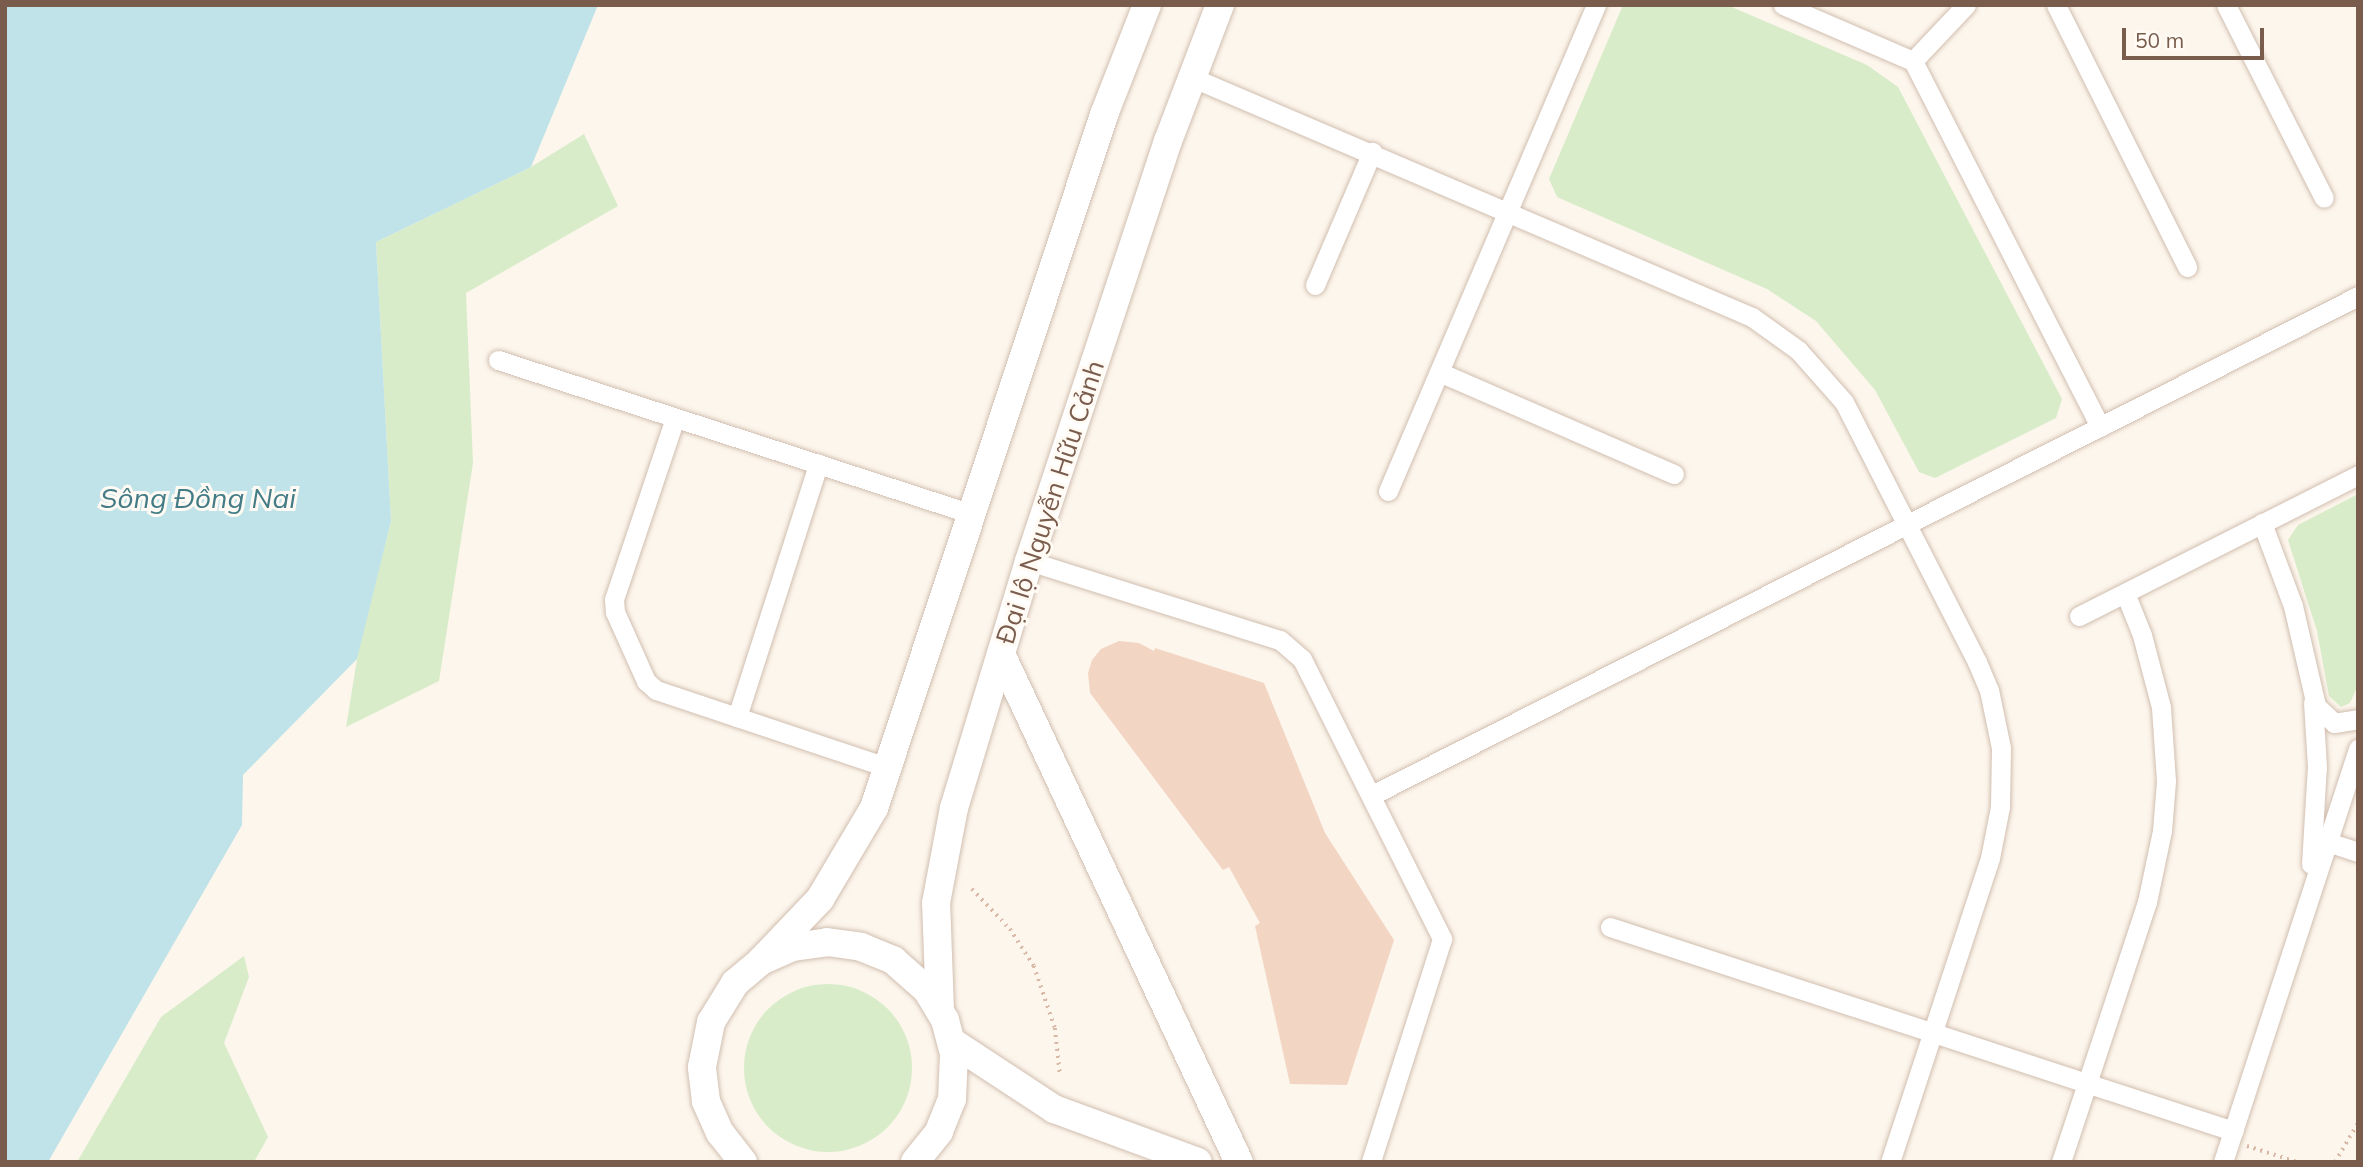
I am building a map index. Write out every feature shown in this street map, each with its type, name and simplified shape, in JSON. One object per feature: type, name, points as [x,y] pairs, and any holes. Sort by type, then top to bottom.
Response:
[{"type":"main road","points":[[720,1162],[714,1122],[702,1078],[707,1033],[728,992],[797,926],[838,874],[874,808],[1105,112],[1147,5]]},
{"type":"main road","name":"Đại lộ Nguyễn Hữu Cảnh","points":[[940,1010],[935,934],[940,868],[1029,561],[1191,77],[1220,5]]},
{"type":"main road","points":[[1001,654],[1239,1162]]},
{"type":"main road","points":[[761,961],[804,944],[861,947],[911,973],[940,1010],[952,1042],[955,1077],[948,1111],[939,1132],[915,1162]]},
{"type":"main road","points":[[952,1042],[1054,1109],[1198,1162]]},
{"type":"main road","points":[[714,1122],[743,1162]]},
{"type":"street","points":[[1388,491],[1596,5]]},
{"type":"street","points":[[1783,5],[1913,61],[2100,427]]},
{"type":"street","points":[[1913,61],[1966,5]]},
{"type":"street","points":[[2056,5],[2187,267]]},
{"type":"street","points":[[2226,5],[2324,198]]},
{"type":"street","points":[[1191,77],[1736,309],[1783,338],[1844,401],[1989,690],[2001,748],[1996,834],[1890,1162]]},
{"type":"street","points":[[1315,285],[1372,152]]},
{"type":"street","points":[[1372,795],[2358,296]]},
{"type":"street","points":[[498,360],[973,514]]},
{"type":"street","points":[[1439,372],[1674,474]]},
{"type":"street","points":[[675,418],[613,606],[650,687],[889,768]]},
{"type":"street","points":[[737,717],[818,464]]},
{"type":"street","points":[[2079,616],[2358,475]]},
{"type":"street","points":[[2262,523],[2293,606],[2313,697],[2321,840]]},
{"type":"street","points":[[1029,561],[1290,645],[1302,659],[1442,939],[1371,1162]]},
{"type":"street","points":[[2062,1162],[2153,879],[2165,807],[2161,707],[2142,635],[2125,593]]},
{"type":"street","points":[[2313,697],[2322,713],[2334,723],[2358,719]]},
{"type":"street","points":[[2223,1162],[2239,1138],[2306,906],[2321,840],[2358,749]]},
{"type":"street","points":[[2321,840],[2358,852]]},
{"type":"street","points":[[1610,927],[2087,1082],[2239,1138]]},
{"type":"path","points":[[972,889],[1010,929],[1034,966],[1055,1028],[1060,1074]]},
{"type":"path","points":[[2335,1162],[2358,1124]]},
{"type":"path","points":[[2239,1138],[2297,1162]]},
{"type":"green space","points":[[1623,5],[1727,5],[1867,65],[1898,87],[2062,399],[2056,418],[1935,478],[1919,472],[1875,390],[1816,321],[1767,289],[1557,197],[1549,179]]},
{"type":"green space","points":[[584,134],[618,206],[466,293],[473,463],[439,681],[346,727],[359,647],[391,521],[376,242],[531,167]]},
{"type":"green space","points":[[2358,494],[2358,685],[2350,703],[2341,707],[2329,696],[2317,631],[2288,540],[2298,525]]},
{"type":"green space","points":[[244,956],[249,977],[224,1043],[268,1137],[254,1162],[77,1162],[161,1017]]},
{"type":"green space","points":[[828,984],[860,991],[875,998],[887,1009],[898,1021],[905,1036],[912,1068],[905,1100],[898,1115],[887,1127],[875,1138],[860,1145],[828,1152],[796,1145],[781,1138],[769,1127],[758,1115],[751,1100],[744,1068],[751,1036],[758,1021],[769,1009],[781,998],[796,991]]},
{"type":"water","name":"Sông Đồng Nai","points":[[5,5],[598,5],[531,167],[376,242],[391,521],[357,659],[243,775],[242,825],[48,1162],[5,1162]]},
{"type":"building","points":[[1119,641],[1139,643],[1154,651],[1155,648],[1264,683],[1325,833],[1394,940],[1347,1085],[1290,1084],[1255,926],[1260,923],[1229,867],[1223,870],[1090,693],[1088,673],[1092,660],[1101,649]]}]
